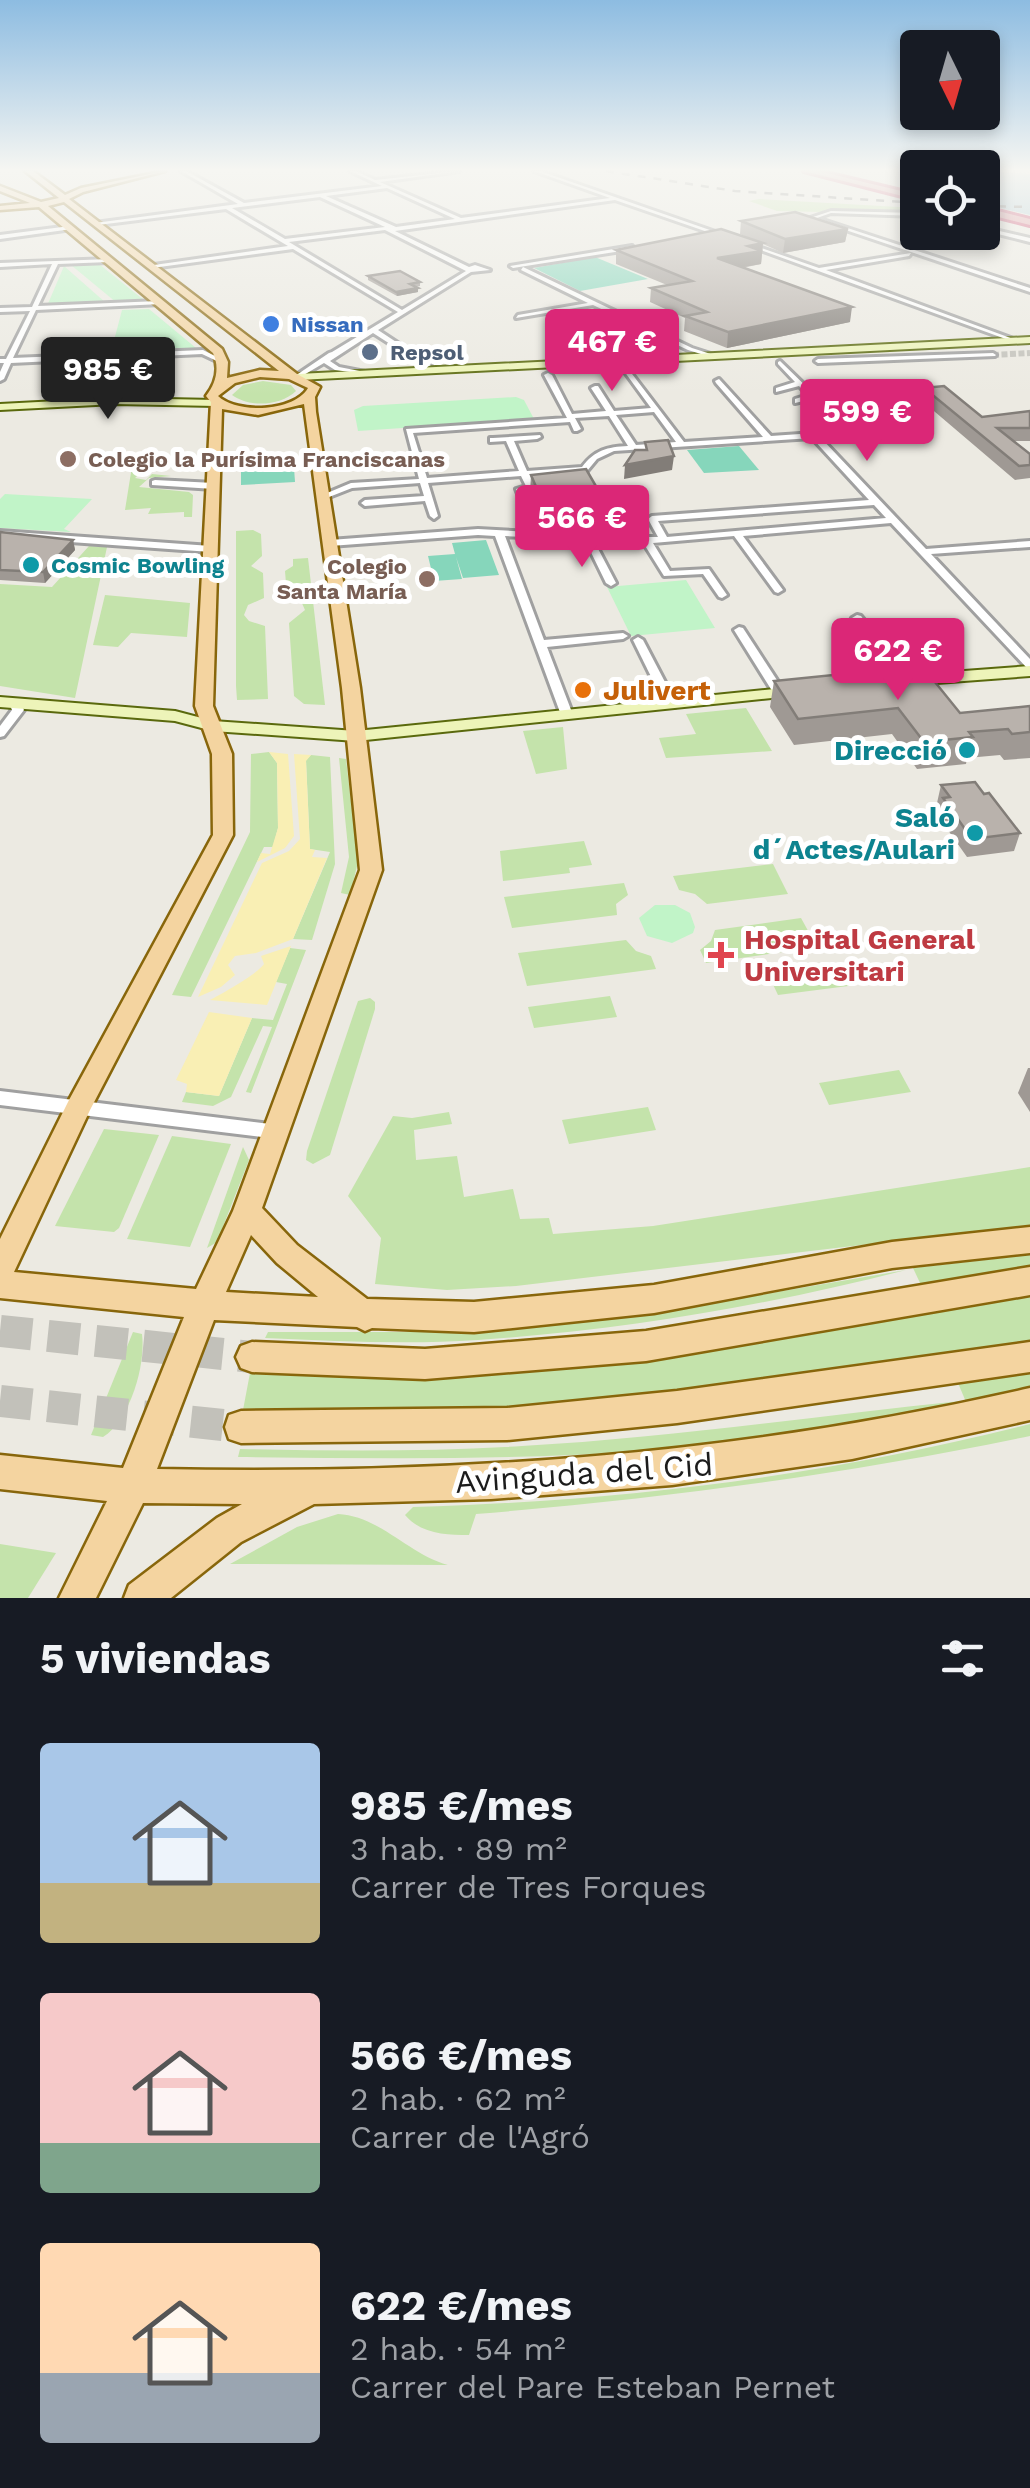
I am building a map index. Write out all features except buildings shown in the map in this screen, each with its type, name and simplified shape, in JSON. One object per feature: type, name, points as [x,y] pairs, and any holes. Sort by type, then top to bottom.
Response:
[{"type":"main road","points":[[0,1270],[78,1108],[223,835],[222,754],[204,706],[216,396],[223,362],[218,351],[91,246]]},
{"type":"main road","points":[[77,1598],[132,1488],[204,1304],[248,1211],[372,870],[310,382],[296,377],[126,246]]},
{"type":"main road","points":[[216,396],[253,376],[628,371],[771,353],[1016,341],[1029,347]]},
{"type":"main road","points":[[0,405],[216,396],[255,410],[288,406],[312,394],[362,384],[692,357],[780,363],[1029,347]]},
{"type":"main road","points":[[771,353],[780,363]]},
{"type":"main road","points":[[888,683],[1030,668]]},
{"type":"main road","points":[[7,702],[175,716],[214,726],[356,736],[816,690]]},
{"type":"main road","points":[[248,1211],[286,1254],[366,1316]]},
{"type":"main road","points":[[0,1284],[366,1316],[474,1317],[654,1299],[892,1256],[1030,1240]]},
{"type":"main road","points":[[252,1357],[424,1364],[633,1347],[1030,1281]]},
{"type":"main road","name":"Avinguda del Cid","points":[[240,1428],[507,1424],[677,1407],[1030,1357]]},
{"type":"main road","name":"Avinguda del Cid","points":[[0,1472],[68,1484],[132,1488],[510,1481],[692,1467],[833,1447],[1030,1404]]},
{"type":"main road","points":[[142,1598],[229,1530],[268,1506],[314,1487]]},
{"type":"street","points":[[421,246],[469,270],[509,269],[638,246]]},
{"type":"street","points":[[436,246],[481,270]]},
{"type":"street","points":[[753,246],[1016,341]]},
{"type":"street","points":[[886,246],[1030,286]]},
{"type":"street","points":[[154,267],[293,247],[402,312]]},
{"type":"street","points":[[818,269],[902,251]]},
{"type":"street","points":[[0,264],[109,260]]},
{"type":"street","points":[[0,379],[56,262]]},
{"type":"street","points":[[509,269],[714,361]]},
{"type":"street","points":[[460,279],[469,270]]},
{"type":"street","points":[[296,377],[402,312],[481,270]]},
{"type":"street","points":[[0,310],[158,303]]},
{"type":"street","points":[[518,317],[590,304],[692,357]]},
{"type":"street","points":[[374,330],[428,365],[415,371]]},
{"type":"street","points":[[0,360],[203,352],[223,362]]},
{"type":"street","points":[[331,354],[326,361],[330,366],[375,373]]},
{"type":"street","points":[[818,361],[993,355]]},
{"type":"street","points":[[322,488],[586,472],[587,462],[603,452],[850,433],[780,363]]},
{"type":"street","points":[[546,370],[573,422]]},
{"type":"street","points":[[628,371],[682,444]]},
{"type":"street","points":[[719,381],[769,439]]},
{"type":"street","points":[[779,390],[800,383]]},
{"type":"street","points":[[595,388],[634,448]]},
{"type":"street","points":[[798,401],[813,396]]},
{"type":"street","points":[[434,516],[409,431],[573,422],[611,413],[656,410]]},
{"type":"street","points":[[811,416],[832,415]]},
{"type":"street","points":[[814,436],[1030,668]]},
{"type":"street","points":[[492,440],[538,437]]},
{"type":"street","points":[[509,439],[531,488],[520,488],[528,509]]},
{"type":"street","points":[[154,483],[214,486]]},
{"type":"street","points":[[322,488],[350,486]]},
{"type":"street","points":[[594,486],[624,540]]},
{"type":"street","points":[[364,503],[429,498]]},
{"type":"street","points":[[664,539],[652,519],[876,502]]},
{"type":"street","points":[[330,543],[499,533],[647,541],[892,520]]},
{"type":"street","points":[[499,533],[567,715]]},
{"type":"street","points":[[736,533],[778,590]]},
{"type":"street","points":[[0,534],[211,549]]},
{"type":"street","points":[[588,538],[612,584]]},
{"type":"street","points":[[647,541],[667,574],[706,570],[722,595]]},
{"type":"street","points":[[922,552],[1030,544]]},
{"type":"street","points":[[857,618],[906,681]]},
{"type":"street","points":[[739,630],[780,694]]},
{"type":"street","points":[[540,644],[622,636]]},
{"type":"street","points":[[638,640],[671,705]]},
{"type":"street","points":[[0,734],[18,710],[7,702]]},
{"type":"street","points":[[0,1098],[278,1132]]},
{"type":"green space","points":[[595,257],[648,279],[580,291],[534,268]]},
{"type":"green space","points":[[99,264],[145,301],[117,303],[71,265]]},
{"type":"green space","points":[[64,266],[106,303],[47,306]]},
{"type":"green space","points":[[149,309],[196,348],[111,352],[122,310]]},
{"type":"green space","points":[[263,381],[291,385],[296,391],[265,404],[232,395],[243,385]]},
{"type":"green space","points":[[516,397],[524,400],[534,419],[358,431],[354,410],[363,406]]},
{"type":"green space","points":[[739,446],[759,470],[704,473],[687,450]]},
{"type":"green space","points":[[293,453],[295,482],[241,485],[241,456]]},
{"type":"green space","points":[[144,459],[132,468],[142,471],[135,478],[146,480],[152,474],[171,476],[149,478],[139,487],[189,492],[193,495],[192,517],[184,517],[184,512],[148,514],[151,508],[125,510],[133,460]]},
{"type":"green space","points":[[5,494],[92,499],[64,529],[71,532],[0,528],[0,499]]},
{"type":"green space","points":[[253,530],[261,534],[262,556],[251,566],[263,573],[264,598],[248,605],[244,615],[265,626],[268,699],[237,700],[236,531]]},
{"type":"green space","points":[[486,540],[499,575],[463,578],[456,557],[462,579],[434,581],[428,556],[455,554],[452,543]]},
{"type":"green space","points":[[89,546],[107,547],[75,698],[0,686],[0,584],[52,587]]},
{"type":"green space","points":[[308,558],[325,705],[304,704],[294,696],[289,623],[305,610],[301,601],[287,596],[285,571],[293,566],[293,559]]},
{"type":"green space","points":[[686,580],[715,628],[631,636],[607,587]]},
{"type":"green space","points":[[105,595],[190,603],[187,637],[131,633],[118,647],[93,645]]},
{"type":"green space","points":[[746,708],[772,751],[666,758],[659,738],[696,734],[686,714]]},
{"type":"green space","points":[[563,727],[567,769],[536,774],[523,731]]},
{"type":"green space","points":[[269,752],[277,763],[278,828],[273,847],[264,847],[191,997],[172,995],[250,832],[251,754]]},
{"type":"green space","points":[[311,755],[330,757],[335,864],[312,940],[293,939],[330,852],[310,849],[306,760]]},
{"type":"green space","points":[[339,758],[346,759],[358,862],[350,895],[341,893],[349,857]]},
{"type":"green space","points":[[584,841],[592,865],[569,868],[570,873],[503,881],[500,851]]},
{"type":"green space","points":[[773,864],[788,894],[707,904],[695,894],[679,890],[673,876]]},
{"type":"green space","points":[[624,883],[628,895],[616,904],[617,915],[512,928],[504,897]]},
{"type":"green space","points":[[655,905],[675,905],[690,913],[693,933],[672,943],[647,936],[639,918]]},
{"type":"green space","points":[[801,918],[817,947],[706,963],[700,950],[711,941],[715,930]]},
{"type":"green space","points":[[626,940],[636,951],[651,956],[656,969],[527,986],[518,953]]},
{"type":"green space","points":[[290,948],[306,950],[251,1093],[246,1092],[272,1027],[263,1026],[231,1097],[213,1106],[182,1102],[186,1092],[219,1096],[252,1018],[273,1020],[287,984],[276,982]]},
{"type":"green space","points":[[846,965],[856,985],[778,995],[769,976]]},
{"type":"green space","points":[[610,996],[617,1017],[534,1028],[528,1007]]},
{"type":"green space","points":[[370,998],[375,1009],[330,1155],[313,1164],[306,1160],[307,1151],[358,1001]]},
{"type":"green space","points":[[899,1070],[911,1092],[829,1105],[819,1083]]},
{"type":"green space","points":[[648,1107],[656,1130],[569,1144],[562,1120]]},
{"type":"green space","points":[[449,1112],[452,1124],[414,1130],[416,1160],[457,1156],[464,1197],[513,1189],[520,1219],[549,1218],[553,1234],[653,1226],[1030,1167],[1030,1225],[516,1286],[447,1290],[375,1284],[381,1238],[348,1196],[393,1116],[412,1118]]},
{"type":"green space","points":[[104,1129],[159,1135],[119,1228],[114,1232],[55,1226]]},
{"type":"green space","points":[[172,1136],[231,1144],[190,1247],[127,1239]]},
{"type":"green space","points":[[243,1147],[249,1160],[217,1242],[207,1248]]},
{"type":"green space","points":[[1030,1255],[1030,1268],[921,1285],[913,1268]]},
{"type":"green space","points":[[906,1270],[747,1305],[586,1330],[425,1342],[265,1338],[268,1332],[473,1332],[682,1308]]},
{"type":"green space","points":[[1030,1293],[1030,1342],[931,1357],[638,1396],[541,1404],[344,1412],[243,1410],[250,1373],[422,1376],[589,1367],[779,1340]]},
{"type":"green space","points":[[133,1332],[142,1334],[143,1347],[134,1391],[113,1429],[103,1437],[91,1435]]},
{"type":"green space","points":[[1030,1370],[1030,1386],[966,1402],[958,1383]]},
{"type":"green space","points":[[961,1401],[813,1433],[670,1449],[454,1458],[238,1457],[240,1449],[416,1450],[577,1442]]},
{"type":"green space","points":[[1030,1424],[1030,1436],[823,1473],[685,1493],[476,1514],[469,1535],[426,1530],[405,1515],[413,1507],[570,1499],[800,1472]]},
{"type":"green space","points":[[338,1514],[367,1521],[448,1565],[230,1564],[297,1527]]},
{"type":"green space","points":[[0,1544],[56,1553],[28,1598],[0,1598]]},
{"type":"sand","points":[[269,752],[288,754],[294,836],[285,848],[257,862],[261,853],[270,854],[278,828],[277,763]]},
{"type":"sand","points":[[294,754],[311,755],[306,761],[310,849],[315,850],[312,857],[327,858],[293,939],[256,953],[235,956],[228,965],[235,975],[221,987],[198,997],[262,863],[289,851],[300,839]]},
{"type":"sand","points":[[291,946],[267,1005],[210,1000],[260,968],[264,964],[261,956]]},
{"type":"sand","points":[[209,1012],[252,1018],[219,1096],[186,1092],[187,1084],[176,1080]]},
{"type":"tunnel","points":[[993,355],[1030,353]]},
{"type":"tunnel","points":[[0,1331],[252,1357]]},
{"type":"tunnel","points":[[0,1401],[241,1427]]},
{"type":"place","name":"Nissan","points":[[271,324]]},
{"type":"place","name":"Repsol","points":[[370,352]]},
{"type":"place","name":"Colegio la Purísima Franciscanas","points":[[68,459]]},
{"type":"place","name":"Cosmic Bowling","points":[[31,565]]},
{"type":"place","name":"Colegio Santa María","points":[[427,579]]},
{"type":"place","name":"Julivert","points":[[583,690]]},
{"type":"place","name":"Direcció","points":[[967,750]]},
{"type":"place","name":"Saló d´Actes/Aulari","points":[[975,833]]},
{"type":"place","name":"Hospital General Universitari","points":[[721,955]]}]
